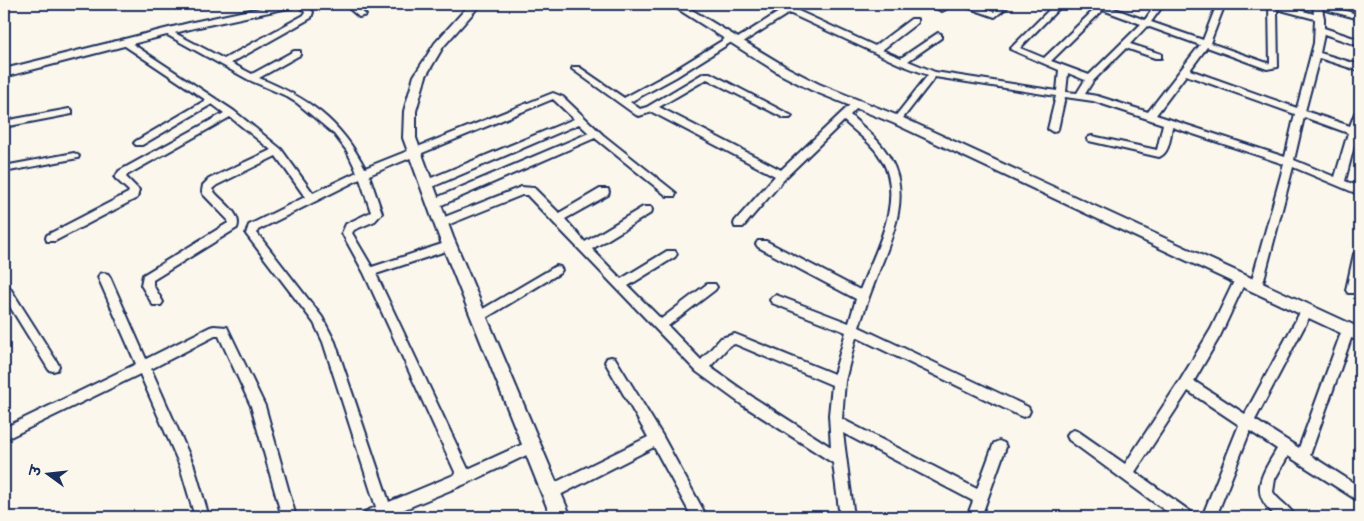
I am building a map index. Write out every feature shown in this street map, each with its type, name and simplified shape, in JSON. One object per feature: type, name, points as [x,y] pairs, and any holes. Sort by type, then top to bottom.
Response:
[{"type":"street","points":[[4,73],[272,6],[293,4]]},
{"type":"street","points":[[224,63],[308,16],[310,14],[301,4]]},
{"type":"street","points":[[348,4],[362,15]]},
{"type":"street","points":[[476,4],[447,33],[430,55],[416,87],[410,109],[409,131],[413,153],[428,184],[448,246],[480,316],[561,517]]},
{"type":"street","points":[[676,4],[784,71],[815,87],[897,120],[1354,332],[1302,458]]},
{"type":"street","points":[[776,4],[902,62],[933,74],[1061,94],[1080,95],[1108,102],[1289,162],[1360,191]]},
{"type":"street","points":[[623,102],[797,4]]},
{"type":"street","points":[[929,4],[942,9]]},
{"type":"street","points":[[962,4],[995,15],[1007,4]]},
{"type":"street","points":[[1058,4],[1014,49],[1090,79]]},
{"type":"street","points":[[1080,95],[1090,79],[1147,22],[1160,4]]},
{"type":"street","points":[[1150,116],[1206,43],[1221,4]]},
{"type":"street","points":[[1045,62],[1100,5],[1266,66],[1274,67],[1273,4],[1320,18]]},
{"type":"street","points":[[1256,287],[1289,162],[1311,66],[1317,55],[1320,18],[1317,4]]},
{"type":"street","points":[[1317,4],[1360,18]]},
{"type":"street","points":[[876,50],[914,21]]},
{"type":"street","points":[[1320,30],[1360,43]]},
{"type":"street","points":[[166,32],[252,78],[287,93],[300,101],[337,132],[351,150],[363,173],[377,213],[371,218],[350,227],[347,233],[369,272],[465,477]]},
{"type":"street","points":[[902,62],[938,36]]},
{"type":"street","points":[[125,42],[231,113],[278,151],[311,198]]},
{"type":"street","points":[[1125,45],[1158,56]]},
{"type":"street","points":[[252,78],[296,53]]},
{"type":"street","points":[[1317,55],[1360,68]]},
{"type":"street","points":[[576,69],[640,114],[707,75],[787,116]]},
{"type":"street","points":[[1052,129],[1061,94],[1064,69]]},
{"type":"street","points":[[1185,71],[1353,130]]},
{"type":"street","points":[[897,120],[933,74]]},
{"type":"street","points":[[386,514],[329,342],[318,320],[251,232],[257,224],[363,173],[553,96],[560,99],[595,134],[671,193]]},
{"type":"street","points":[[139,143],[211,101]]},
{"type":"street","points":[[739,224],[782,175],[856,104]]},
{"type":"street","points":[[651,108],[782,175]]},
{"type":"street","points":[[4,124],[69,112]]},
{"type":"street","points":[[51,238],[133,195],[134,190],[120,178],[123,173],[231,113]]},
{"type":"street","points":[[1339,182],[1353,130],[1360,113]]},
{"type":"street","points":[[844,116],[878,147],[886,160],[893,176],[894,212],[863,297],[839,382],[837,423],[847,517]]},
{"type":"street","points":[[428,184],[580,120]]},
{"type":"street","points":[[1092,138],[1159,154],[1162,151],[1168,123]]},
{"type":"street","points":[[433,204],[595,134]]},
{"type":"street","points":[[157,302],[146,285],[147,278],[233,225],[233,219],[207,191],[207,188],[213,182],[278,151]]},
{"type":"street","points":[[4,169],[74,156]]},
{"type":"street","points":[[441,223],[524,190],[530,191],[701,368],[746,400],[840,460]]},
{"type":"street","points":[[558,218],[604,192]]},
{"type":"street","points":[[584,248],[647,210]]},
{"type":"street","points":[[762,244],[863,297]]},
{"type":"street","points":[[369,272],[448,246]]},
{"type":"street","points":[[620,285],[671,254]]},
{"type":"street","points":[[1352,290],[1360,254]]},
{"type":"street","points":[[480,316],[556,270]]},
{"type":"street","points":[[104,277],[187,466],[202,517]]},
{"type":"street","points":[[1127,473],[1186,383],[1216,332],[1240,280]]},
{"type":"street","points":[[4,288],[53,366]]},
{"type":"street","points":[[660,326],[712,288]]},
{"type":"street","points":[[776,300],[853,330],[1023,410]]},
{"type":"street","points":[[1209,517],[1247,422],[1306,310]]},
{"type":"street","points":[[4,434],[219,330],[226,333],[258,406],[289,517]]},
{"type":"street","points":[[701,368],[726,342],[735,339],[839,382]]},
{"type":"street","points":[[611,362],[657,439],[700,517]]},
{"type":"street","points":[[1186,383],[1360,495]]},
{"type":"street","points":[[837,423],[981,498]]},
{"type":"street","points":[[1074,436],[1186,517]]},
{"type":"street","points":[[551,492],[657,439]]},
{"type":"street","points":[[369,517],[386,514],[532,446]]},
{"type":"street","points":[[974,517],[999,447]]},
{"type":"street","points":[[1286,447],[1266,483],[1265,494],[1270,502],[1288,517]]}]
